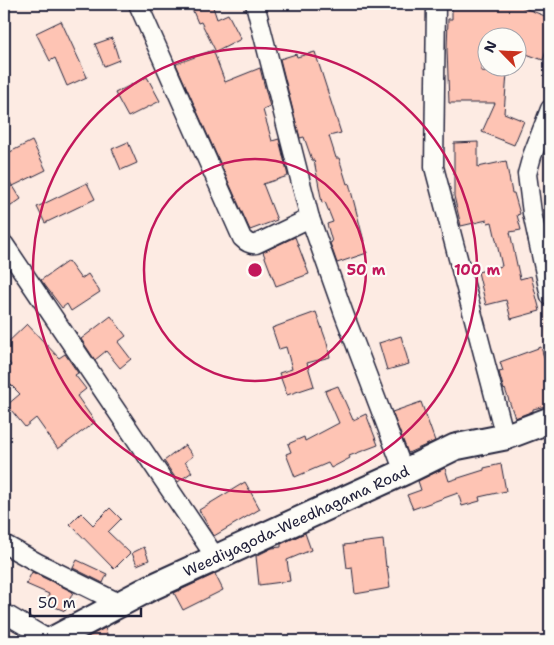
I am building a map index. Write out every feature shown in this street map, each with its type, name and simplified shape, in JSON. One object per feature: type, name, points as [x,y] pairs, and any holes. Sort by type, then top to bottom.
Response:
[{"type":"street","points":[[138,4],[242,238],[245,241],[256,244],[310,218]]},
{"type":"street","points":[[256,4],[310,218],[404,472]]},
{"type":"street","points":[[436,4],[434,167],[505,437]]},
{"type":"street","points":[[550,109],[527,174],[532,214],[550,296]]},
{"type":"street","points":[[4,244],[216,558]]},
{"type":"street","name":"Weediyagoda-Weedhagama Road","points":[[51,641],[119,603],[455,447],[505,437],[550,420]]},
{"type":"street","points":[[4,544],[119,603]]},
{"type":"street","points":[[4,613],[51,641]]},
{"type":"building","points":[[190,4],[212,4],[217,19],[228,14],[241,39],[216,52],[201,22],[198,23]]},
{"type":"building","points":[[452,4],[523,4],[522,7],[550,18],[550,40],[543,60],[526,54],[526,28],[476,28],[476,78],[507,78],[504,113],[524,121],[514,145],[482,132],[495,103],[449,103],[448,19],[452,19]]},
{"type":"building","points":[[61,21],[87,77],[67,86],[55,58],[50,61],[36,33]]},
{"type":"building","points":[[112,38],[119,60],[104,66],[95,44]]},
{"type":"building","points":[[213,50],[225,82],[260,68],[270,107],[263,110],[272,141],[279,139],[288,176],[263,184],[277,220],[250,230],[176,64]]},
{"type":"building","points":[[315,52],[341,133],[329,136],[336,158],[339,158],[347,184],[349,183],[367,253],[337,263],[330,243],[332,242],[327,224],[333,222],[325,202],[322,203],[314,160],[312,160],[304,137],[300,138],[280,59],[296,54],[297,57]]},
{"type":"building","points":[[147,77],[160,101],[128,117],[115,93]]},
{"type":"building","points":[[32,141],[46,170],[13,186],[21,199],[4,211],[4,192],[12,186],[4,169],[4,155]]},
{"type":"building","points":[[128,142],[137,163],[121,170],[112,149]]},
{"type":"building","points":[[478,142],[478,167],[506,161],[512,193],[514,193],[520,214],[517,215],[521,230],[510,232],[520,279],[531,276],[540,311],[511,319],[506,300],[486,305],[478,272],[502,266],[492,222],[488,223],[487,220],[461,226],[454,196],[454,143]]},
{"type":"building","points":[[87,183],[95,199],[45,223],[37,207]]},
{"type":"building","points":[[295,237],[309,274],[276,286],[263,252]]},
{"type":"building","points":[[68,261],[81,279],[88,274],[100,292],[71,311],[67,304],[62,308],[41,280]]},
{"type":"building","points":[[316,312],[330,357],[307,363],[314,386],[287,395],[279,373],[292,369],[286,347],[279,349],[272,328]]},
{"type":"building","points":[[111,316],[126,336],[118,342],[131,359],[120,368],[106,351],[95,360],[81,339]]},
{"type":"building","points":[[27,324],[59,358],[65,354],[78,373],[75,375],[86,389],[77,396],[95,422],[58,449],[36,418],[25,427],[7,405],[20,394],[4,378],[4,372],[11,365],[4,357],[4,346]]},
{"type":"building","points":[[401,336],[409,364],[387,370],[379,343]]},
{"type":"building","points":[[541,347],[549,374],[545,376],[550,405],[533,409],[533,411],[515,418],[499,372],[503,371],[500,362]]},
{"type":"building","points":[[338,386],[353,420],[366,414],[378,445],[349,456],[350,458],[331,468],[328,463],[295,477],[286,454],[291,452],[288,444],[304,437],[305,441],[339,423],[325,391]]},
{"type":"building","points":[[421,402],[435,441],[408,453],[392,412]]},
{"type":"building","points":[[185,445],[193,456],[185,462],[192,472],[178,482],[164,461]]},
{"type":"building","points":[[501,464],[506,491],[479,497],[480,501],[462,506],[458,493],[413,509],[407,495],[421,490],[418,481],[445,468],[449,481]]},
{"type":"building","points":[[245,482],[260,509],[214,536],[199,510]]},
{"type":"building","points":[[110,508],[121,519],[108,532],[130,553],[114,569],[70,524],[81,513],[93,525]]},
{"type":"building","points":[[305,533],[311,550],[287,560],[290,581],[259,585],[256,556],[272,548],[281,547],[281,544]]},
{"type":"building","points":[[383,540],[390,588],[355,594],[352,567],[347,568],[344,545]]},
{"type":"building","points":[[144,547],[149,560],[137,565],[132,553]]},
{"type":"building","points":[[77,560],[107,574],[103,583],[73,568]]},
{"type":"building","points":[[32,572],[73,592],[65,611],[45,603],[49,594],[26,584]]},
{"type":"building","points":[[215,574],[223,590],[183,610],[174,593]]},
{"type":"building","points":[[105,628],[109,639],[85,641],[84,639]]}]
